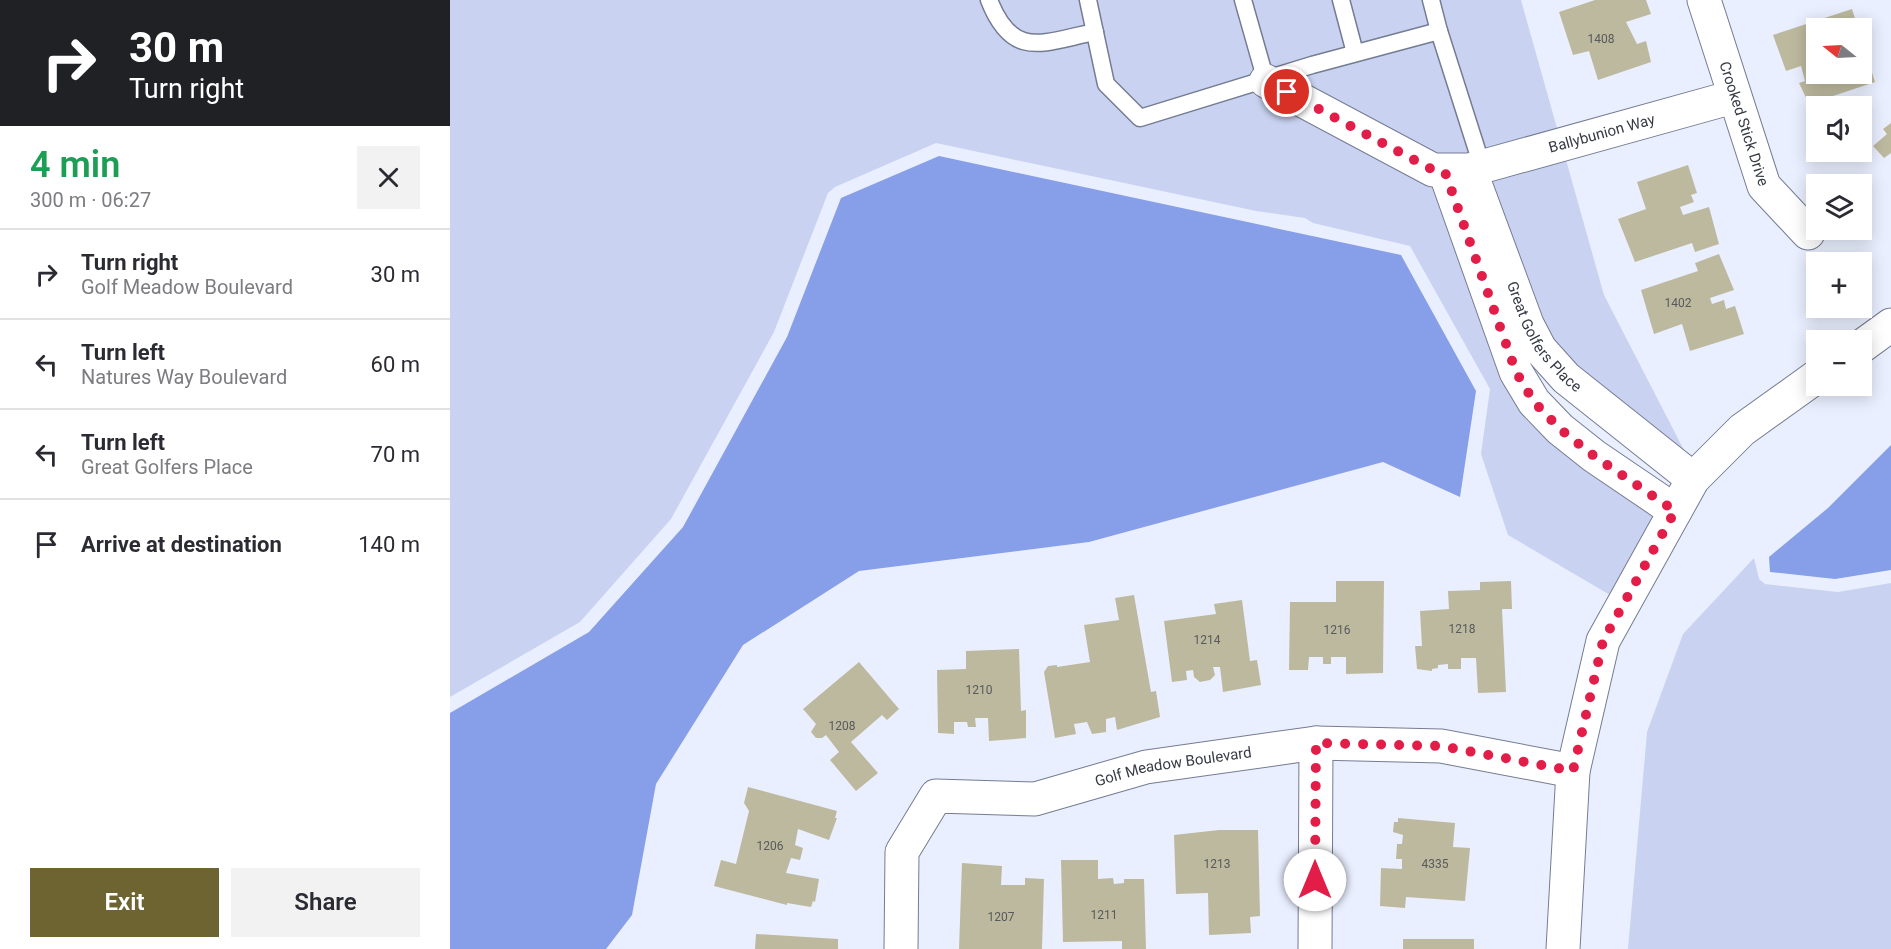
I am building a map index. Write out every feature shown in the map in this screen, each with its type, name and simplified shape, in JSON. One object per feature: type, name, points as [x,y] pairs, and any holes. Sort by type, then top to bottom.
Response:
[{"type":"street","name":"Crooked Stick Drive","points":[[1704,0],[1733,97],[1764,186],[1806,231]]},
{"type":"street","points":[[1266,81],[1433,170],[1466,170]]},
{"type":"street","name":"Ballybunion Way","points":[[1466,170],[1733,97]]},
{"type":"street","name":"Great Golfers Place","points":[[1466,170],[1527,324],[1540,349],[1566,378],[1693,480]]},
{"type":"street","name":"Great Golfers Place","points":[[1466,170],[1516,372],[1534,402],[1560,429],[1594,456],[1675,511]]},
{"type":"street","points":[[1872,339],[1891,325]]},
{"type":"street","points":[[1563,949],[1573,771],[1603,641],[1693,480],[1742,430],[1806,385]]},
{"type":"street","points":[[1594,456],[1619,420]]},
{"type":"street","points":[[1315,949],[1316,743]]},
{"type":"street","name":"Golf Meadow Boulevard","points":[[901,949],[902,852],[936,796],[1035,799],[1146,768],[1316,743],[1441,746],[1573,771]]},
{"type":"lane","points":[[989,0],[998,21],[1013,36],[1030,44],[1095,32]]},
{"type":"lane","points":[[1088,0],[1106,84],[1140,118],[1355,53],[1438,31]]},
{"type":"lane","points":[[1243,0],[1266,81]]},
{"type":"lane","points":[[1341,0],[1355,53]]},
{"type":"lane","points":[[1431,0],[1466,170]]},
{"type":"shaded area","points":[[450,0],[1521,0],[1604,295],[1687,456],[1577,368],[1554,341],[1444,157],[1259,61],[1244,86],[1433,184],[1500,375],[1654,515],[1610,595],[1508,535],[1481,454],[1490,389],[1410,246],[1313,223],[1305,218],[1256,211],[936,143],[835,187],[828,193],[774,332],[671,519],[580,622],[450,697]]},
{"type":"shaded area","points":[[1754,558],[1759,579],[1765,584],[1838,592],[1891,583],[1891,949],[1628,949],[1647,732],[1683,634]]},
{"type":"water","points":[[939,156],[1401,255],[1476,391],[1460,497],[1383,462],[1089,542],[859,571],[743,645],[656,784],[632,915],[606,949],[450,949],[450,713],[589,632],[683,527],[787,337],[841,198]]},
{"type":"water","points":[[1891,445],[1891,570],[1835,579],[1770,572],[1769,557],[1828,508]]},
{"type":"building","points":[[1595,0],[1646,0],[1651,14],[1626,22],[1637,44],[1646,41],[1651,62],[1598,80],[1589,51],[1573,55],[1559,12]]},
{"type":"building","points":[[1852,9],[1855,18],[1825,18]]},
{"type":"building","points":[[1806,24],[1806,84],[1869,84],[1833,96],[1806,98],[1799,83],[1805,81],[1801,66],[1786,71],[1773,35]]},
{"type":"building","points":[[1891,123],[1891,153],[1884,158],[1873,146],[1887,134],[1883,129]]},
{"type":"building","points":[[1688,165],[1697,193],[1691,195],[1694,202],[1680,207],[1683,215],[1709,207],[1719,244],[1695,252],[1692,243],[1635,262],[1618,219],[1646,209],[1637,182]]},
{"type":"building","points":[[1719,254],[1734,290],[1710,298],[1712,304],[1724,300],[1726,309],[1735,306],[1744,334],[1690,351],[1682,324],[1654,334],[1641,290],[1698,271],[1695,263]]},
{"type":"building","points":[[1336,581],[1384,581],[1383,673],[1346,674],[1346,657],[1331,657],[1331,664],[1323,664],[1323,657],[1309,657],[1308,670],[1289,670],[1290,602],[1336,602]]},
{"type":"building","points":[[1511,581],[1512,609],[1502,609],[1506,692],[1478,693],[1476,658],[1461,658],[1461,669],[1448,669],[1448,664],[1438,665],[1438,668],[1432,671],[1417,669],[1415,646],[1422,646],[1420,611],[1449,609],[1448,591],[1480,590],[1480,582]]},
{"type":"building","points":[[1134,595],[1151,692],[1156,691],[1160,717],[1117,730],[1115,717],[1106,719],[1106,732],[1092,734],[1087,722],[1074,724],[1076,734],[1055,738],[1044,672],[1048,666],[1057,665],[1057,667],[1090,662],[1084,625],[1119,620],[1115,598]]},
{"type":"building","points":[[1242,600],[1250,661],[1257,660],[1261,685],[1223,692],[1220,667],[1213,667],[1215,675],[1210,680],[1200,682],[1194,677],[1193,670],[1186,671],[1187,680],[1172,682],[1164,621],[1216,614],[1214,604]]},
{"type":"building","points":[[1019,649],[1021,711],[1026,710],[1026,738],[989,741],[988,718],[975,718],[976,727],[968,727],[967,722],[954,722],[954,734],[938,733],[937,670],[966,669],[966,651]]},
{"type":"building","points":[[859,662],[899,709],[887,720],[882,715],[851,742],[878,773],[856,791],[830,760],[839,752],[826,735],[816,738],[811,732],[816,724],[803,709]]},
{"type":"building","points":[[748,787],[837,811],[835,818],[837,818],[829,840],[798,829],[795,845],[803,848],[800,860],[791,858],[786,873],[819,879],[815,902],[813,901],[811,907],[787,903],[787,905],[714,886],[721,860],[736,864],[749,811],[744,803]]},
{"type":"building","points":[[1398,818],[1455,823],[1453,847],[1470,848],[1465,901],[1406,897],[1405,908],[1380,906],[1381,868],[1402,869],[1402,859],[1396,859],[1397,844],[1402,844],[1403,835],[1393,832],[1394,822],[1398,822]]},
{"type":"building","points":[[1219,830],[1258,830],[1260,916],[1250,917],[1251,933],[1209,935],[1208,893],[1176,894],[1174,835]]},
{"type":"building","points":[[1061,860],[1098,860],[1098,879],[1113,878],[1114,884],[1124,883],[1124,879],[1144,879],[1146,949],[1122,949],[1122,941],[1063,942]]},
{"type":"building","points":[[962,863],[1002,866],[1001,885],[1025,885],[1025,878],[1044,879],[1042,949],[959,949]]},
{"type":"building","points":[[756,934],[838,939],[838,949],[755,949]]},
{"type":"building","points":[[1403,939],[1474,939],[1474,949],[1403,949]]},
{"type":"route","points":[[1287,92],[1433,170],[1445,172],[1507,349],[1516,372],[1534,402],[1560,429],[1594,456],[1675,511],[1603,641],[1573,771],[1441,746],[1316,743],[1315,880]]}]
